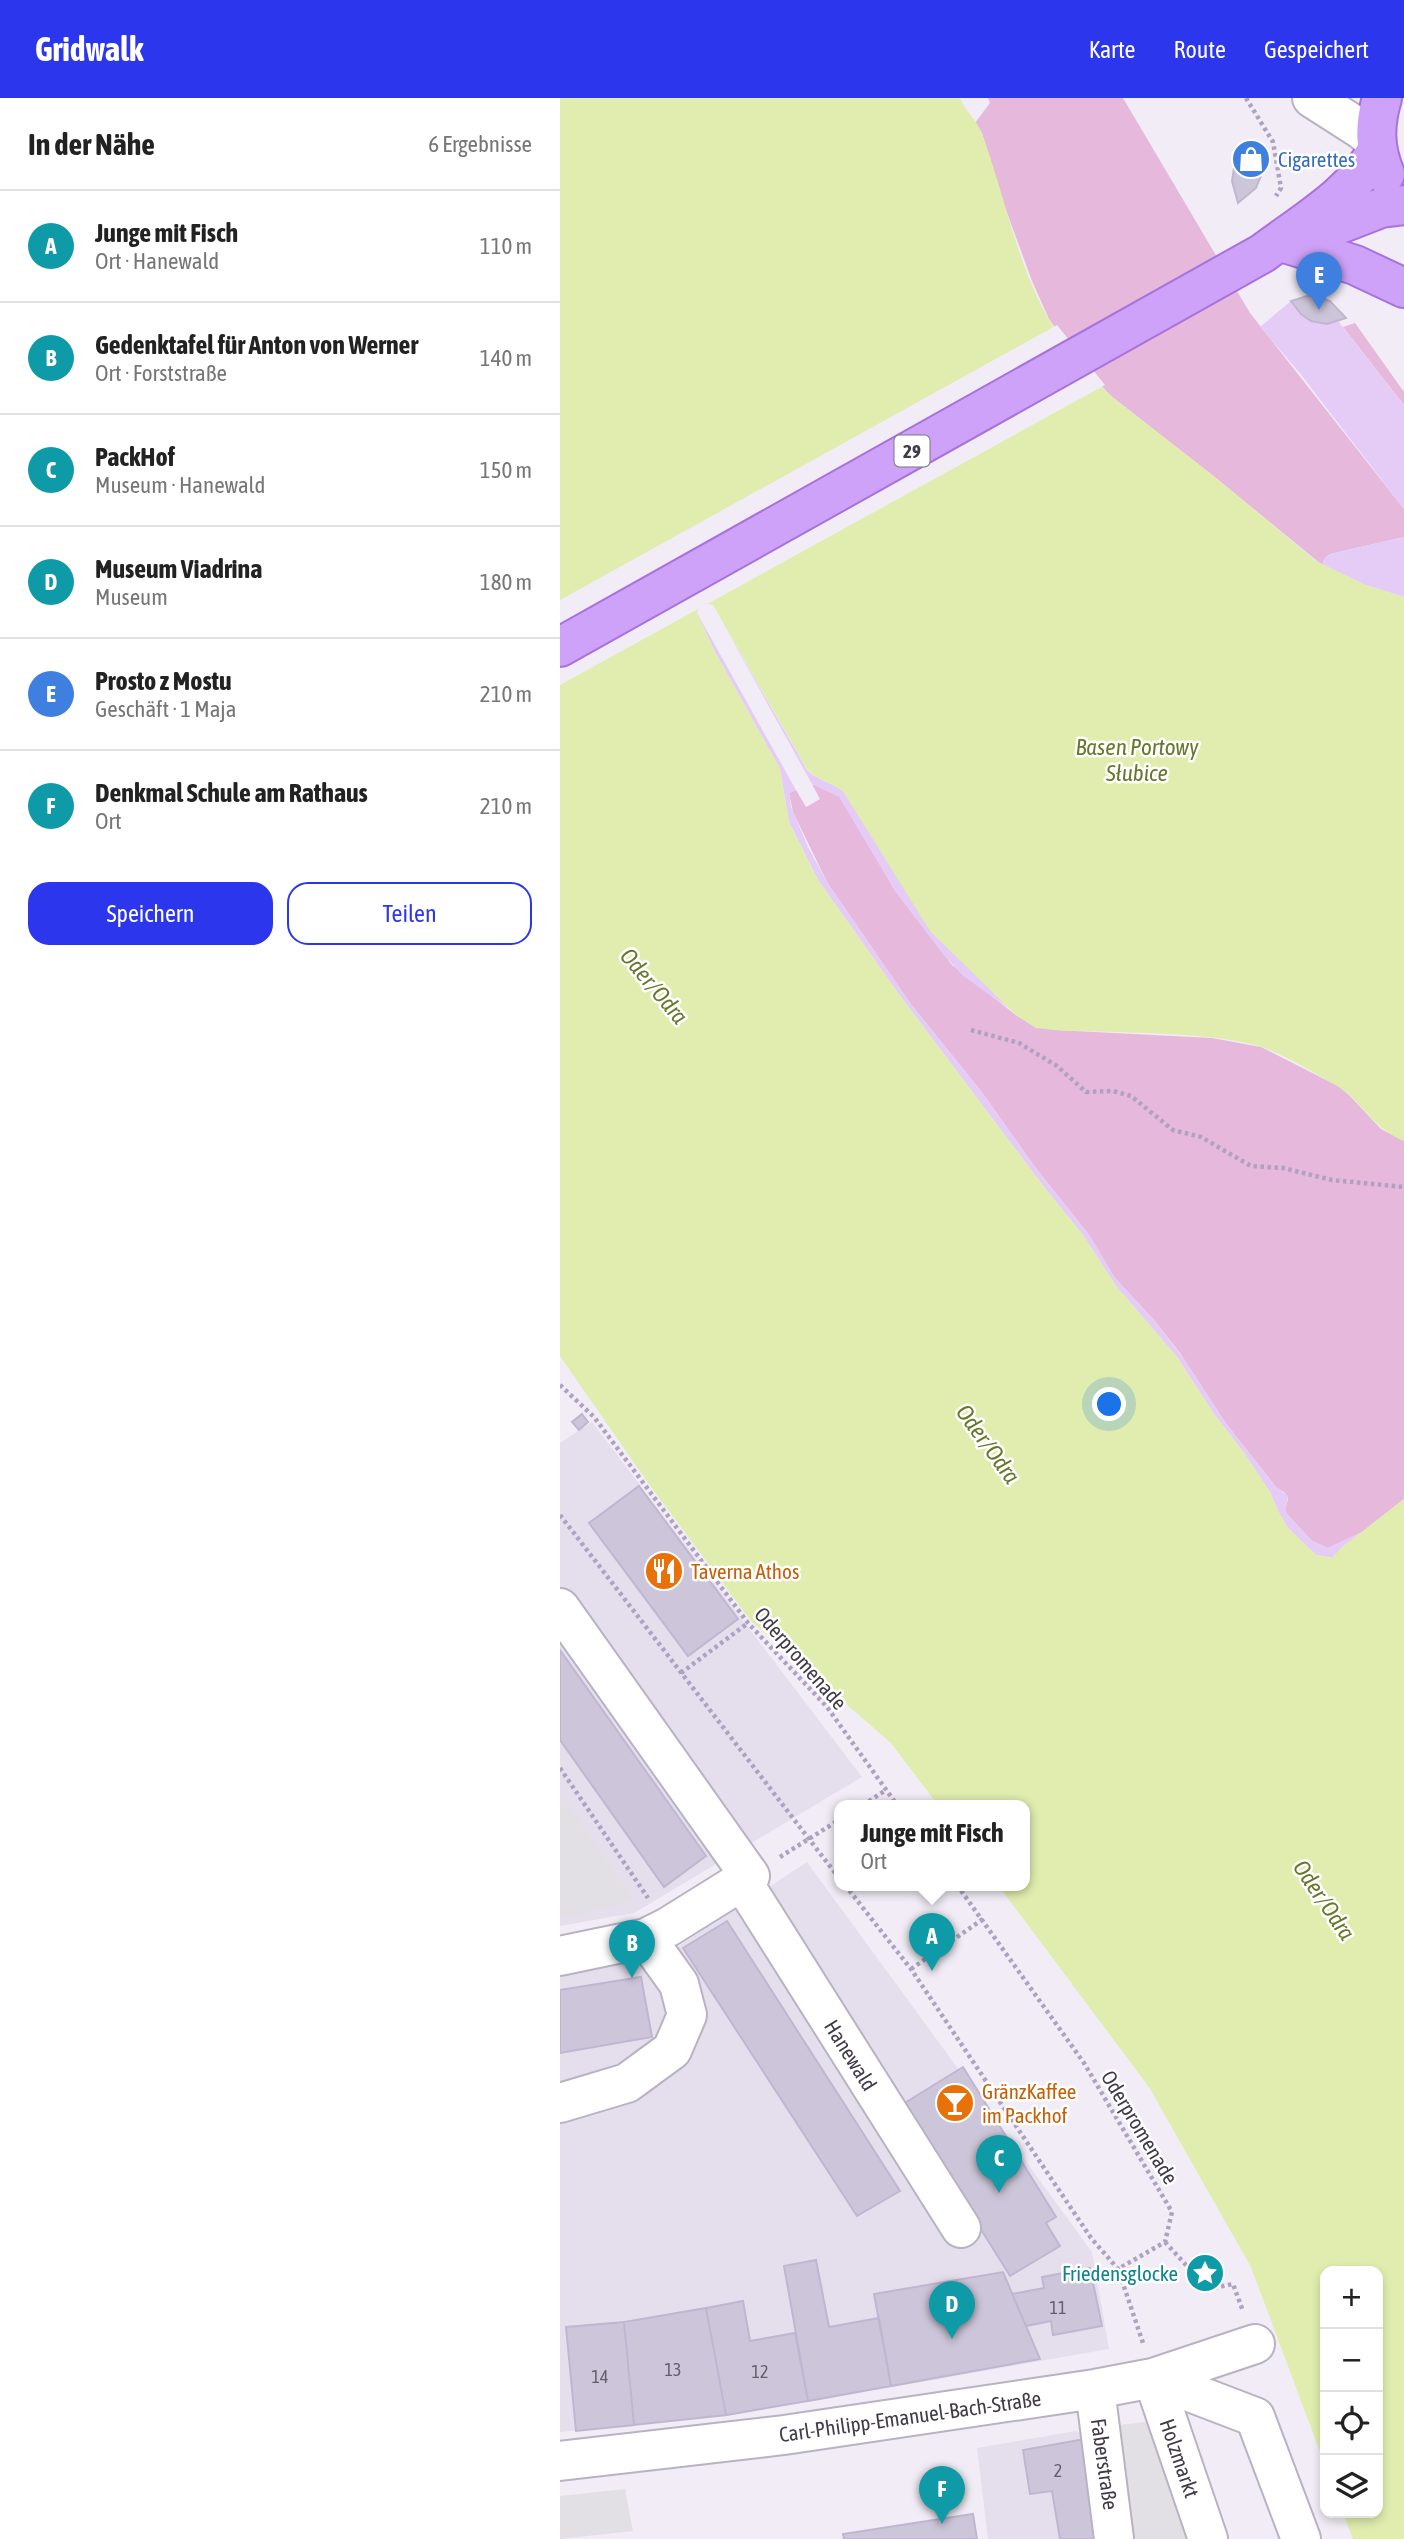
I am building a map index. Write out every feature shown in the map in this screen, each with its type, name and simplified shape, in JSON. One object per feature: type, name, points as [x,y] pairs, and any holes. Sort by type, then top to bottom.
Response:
[{"type":"main road","name":"29","points":[[560,647],[1275,249],[1381,208],[1404,203],[1388,180],[1377,146],[1376,119],[1382,98]]},
{"type":"main road","name":"29","points":[[1275,249],[1362,174],[1377,146]]},
{"type":"main road","points":[[1275,249],[1355,265],[1404,288]]},
{"type":"street","points":[[1311,98],[1362,130],[1377,146]]},
{"type":"street","name":"Hanewald","points":[[560,1608],[746,1878],[961,2228]]},
{"type":"street","points":[[560,1956],[657,1933],[746,1878]]},
{"type":"street","points":[[560,2103],[627,2083],[672,2050],[687,2015],[680,1984],[657,1933]]},
{"type":"street","name":"Carl-Philipp-Emanuel-Bach-Straße","points":[[560,2461],[784,2435],[1095,2389],[1153,2378],[1255,2344]]},
{"type":"street","points":[[1153,2378],[1255,2417],[1301,2539]]},
{"type":"street","name":"Holzmarkt","points":[[1153,2378],[1208,2539]]},
{"type":"street","name":"Faberstraße","points":[[1095,2389],[1114,2539]]},
{"type":"path","points":[[1246,98],[1273,142],[1281,188],[1275,199]]},
{"type":"path","points":[[971,1030],[1019,1043],[1057,1066],[1086,1092],[1119,1092],[1131,1096],[1175,1131],[1201,1137],[1251,1166],[1283,1168],[1332,1180],[1404,1187]]},
{"type":"path","name":"Oderpromenade","points":[[560,1385],[594,1417],[748,1623],[827,1707],[893,1800]]},
{"type":"path","points":[[560,1516],[834,1872]]},
{"type":"path","points":[[681,1673],[748,1623]]},
{"type":"path","points":[[560,1768],[657,1933]]},
{"type":"path","points":[[871,1800],[886,1790]]},
{"type":"path","points":[[808,1839],[834,1823]]},
{"type":"path","points":[[850,1891],[911,1969],[1091,2238],[1118,2269],[1135,2315],[1153,2378]]},
{"type":"path","name":"Oderpromenade","points":[[962,1891],[1084,2063],[1172,2212],[1165,2242]]},
{"type":"path","points":[[911,1969],[983,1919]]},
{"type":"path","points":[[1118,2269],[1165,2242],[1208,2289]]},
{"type":"shaded area","points":[[988,98],[1123,98],[1250,313],[1404,509],[1404,537],[1330,554],[1322,565],[1111,396],[1086,369],[1049,319],[1032,281],[982,133],[975,123],[990,103]]},
{"type":"shaded area","points":[[1355,323],[1404,392],[1404,405],[1343,327]]},
{"type":"shaded area","points":[[812,784],[839,796],[896,892],[952,965],[1017,1016],[1055,1030],[1212,1038],[1261,1047],[1338,1086],[1381,1129],[1404,1141],[1404,1499],[1362,1532],[1328,1548],[1312,1541],[1287,1514],[1285,1509],[1288,1499],[1285,1493],[1276,1487],[1225,1422],[1180,1353],[1115,1278],[1086,1231],[1035,1167],[981,1091],[910,1003],[827,882],[793,812],[789,793],[796,790],[806,807],[820,799]]},
{"type":"shaded area","points":[[592,1422],[862,1777],[634,1913],[560,1926],[560,1443]]},
{"type":"shaded area","points":[[564,1799],[634,1900],[560,1919],[560,1801]]},
{"type":"shaded area","points":[[807,1862],[1092,2252],[1109,2349],[726,2416],[560,2432],[560,1974],[665,1955]]},
{"type":"shaded area","points":[[1154,2421],[1192,2539],[1131,2539],[1118,2425]]},
{"type":"shaded area","points":[[1076,2431],[1086,2437],[1104,2539],[988,2539],[977,2448]]},
{"type":"shaded area","points":[[625,2489],[633,2531],[560,2539],[560,2496]]},
{"type":"sand","points":[[1291,301],[1300,313],[1311,320],[1323,323],[1338,321],[1404,405],[1404,509],[1299,372],[1260,327]]},
{"type":"sand","points":[[1404,537],[1404,597],[1366,585],[1322,565],[1330,554]]},
{"type":"sand","points":[[697,613],[796,790],[789,793],[791,807],[827,882],[910,1003],[981,1091],[1035,1167],[1091,1237],[1115,1278],[1154,1320],[1184,1359],[1225,1422],[1276,1487],[1288,1496],[1285,1509],[1287,1514],[1312,1541],[1328,1548],[1362,1532],[1341,1548],[1334,1558],[1316,1555],[1288,1528],[1270,1492],[1177,1357],[1116,1286],[1083,1235],[898,993],[818,880],[789,822],[780,769],[714,650]]},
{"type":"sand","points":[[724,625],[807,770],[843,791],[935,936],[1008,1008],[962,975],[944,955],[896,892],[839,797],[812,784]]},
{"type":"water","points":[[560,98],[960,98],[982,134],[1020,253],[1038,299],[1064,341],[1095,379],[1111,396],[1316,561],[1366,585],[1404,597],[1404,1141],[1383,1128],[1344,1090],[1292,1060],[1259,1046],[1201,1036],[1036,1028],[1017,1016],[930,931],[843,791],[807,769],[713,605],[700,602],[697,613],[714,650],[780,769],[789,822],[818,880],[898,993],[1083,1235],[1116,1286],[1177,1357],[1270,1492],[1288,1528],[1316,1555],[1332,1558],[1404,1499],[1404,2539],[1353,2539],[1345,2518],[1383,2518],[1383,2266],[1320,2266],[1320,2452],[1251,2267],[1149,2087],[1002,1891],[1030,1891],[1030,1800],[934,1800],[891,1743],[751,1621],[646,1480],[560,1356]]},
{"type":"pier","points":[[1057,325],[1105,385],[560,685],[560,600]]},
{"type":"building","points":[[1254,146],[1261,159],[1262,173],[1256,188],[1238,203],[1232,181],[1234,168],[1242,155]]},
{"type":"building","points":[[1307,296],[1330,301],[1346,318],[1327,324],[1311,321],[1301,314],[1291,301]]},
{"type":"building","points":[[582,1414],[588,1422],[579,1430],[572,1422]]},
{"type":"building","name":"Taverna Athos","points":[[639,1486],[738,1619],[688,1656],[589,1523]]},
{"type":"building","points":[[560,1650],[706,1856],[664,1887],[560,1740]]},
{"type":"building","points":[[727,1921],[900,2191],[857,2216],[683,1948]]},
{"type":"building","points":[[641,1977],[652,2037],[560,2053],[560,1990]]},
{"type":"building","points":[[963,2067],[1056,2217],[1046,2223],[1060,2246],[1010,2276],[903,2104]]},
{"type":"building","points":[[816,2260],[829,2327],[879,2318],[891,2386],[808,2401],[784,2266]]},
{"type":"building","points":[[1090,2268],[1102,2326],[1053,2335],[1051,2321],[1026,2326],[1012,2294],[1044,2288],[1042,2277]]},
{"type":"building","points":[[1003,2272],[1040,2359],[891,2386],[874,2294]]},
{"type":"building","points":[[743,2301],[750,2341],[795,2333],[808,2401],[726,2415],[706,2308]]},
{"type":"building","points":[[706,2308],[726,2415],[634,2425],[624,2322]]},
{"type":"building","points":[[624,2322],[634,2425],[576,2431],[566,2327]]},
{"type":"building","points":[[1085,2439],[1103,2539],[1060,2539],[1052,2491],[1030,2494],[1023,2450]]},
{"type":"building","points":[[973,2514],[977,2539],[844,2539],[843,2534]]},
{"type":"place","name":"Cigarettes","points":[[1251,159]]},
{"type":"place","name":"Prosto z Mostu","points":[[1319,310]]},
{"type":"place","name":"Taverna Athos","points":[[664,1571]]},
{"type":"place","name":"Junge mit Fisch","points":[[932,1971]]},
{"type":"place","name":"Gedenktafel für Anton von Werner","points":[[632,1978]]},
{"type":"place","name":"GränzKaffee im Packhof","points":[[955,2103]]},
{"type":"place","name":"PackHof","points":[[999,2193]]},
{"type":"place","name":"Friedensglocke","points":[[1205,2273]]},
{"type":"place","name":"Museum Viadrina","points":[[952,2339]]},
{"type":"place","name":"Denkmal Schule am Rathaus","points":[[942,2524]]},
{"type":"water label","name":"Basen Portowy Słubice","points":[[1137,760]]},
{"type":"water label","name":"Oder/Odra","points":[[654,986]]},
{"type":"water label","name":"Oder/Odra","points":[[988,1444]]},
{"type":"water label","name":"Oder/Odra","points":[[1324,1900]]}]
